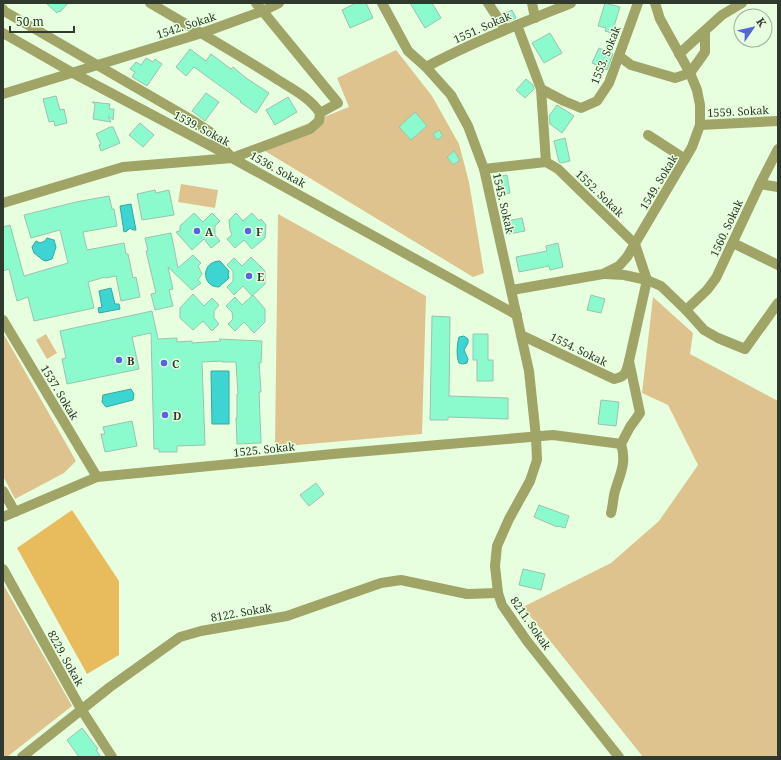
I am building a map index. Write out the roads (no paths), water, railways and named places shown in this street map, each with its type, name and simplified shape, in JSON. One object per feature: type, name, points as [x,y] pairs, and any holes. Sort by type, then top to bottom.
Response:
[{"type":"street","points":[[150,3],[202,33],[298,93],[314,104],[320,113]]},
{"type":"street","points":[[232,158],[310,129],[318,121],[320,113],[338,103],[256,3]]},
{"type":"street","name":"1542. Sokak","points":[[3,94],[99,66],[202,33],[263,12],[279,3]]},
{"type":"street","name":"1545. Sokak","points":[[382,3],[408,52],[426,68],[451,95],[468,126],[484,170],[522,335],[529,371],[536,437]]},
{"type":"street","points":[[488,3],[505,30]]},
{"type":"street","points":[[532,3],[535,18]]},
{"type":"street","name":"1551. Sokak","points":[[426,68],[446,57],[505,30],[571,3]]},
{"type":"street","name":"1553. Sokak","points":[[541,89],[581,108],[597,102],[609,83],[638,3]]},
{"type":"street","name":"1549. Sokak","points":[[512,290],[603,274],[619,266],[635,244],[692,147],[700,124],[700,105],[697,90],[690,73],[660,19],[654,3]]},
{"type":"street","points":[[679,54],[722,15],[742,3]]},
{"type":"street","name":"1539. Sokak","points":[[3,9],[4,11],[198,124],[210,132],[232,158]]},
{"type":"street","points":[[484,170],[546,162],[541,89],[517,25]]},
{"type":"street","points":[[619,56],[631,65],[675,78],[690,73],[705,52],[705,31]]},
{"type":"street","name":"1539. Sokak","points":[[3,33],[73,73],[232,158]]},
{"type":"street","name":"1559. Sokak","points":[[700,124],[778,121]]},
{"type":"street","points":[[648,135],[685,159]]},
{"type":"street","name":"1560. Sokak","points":[[686,310],[708,290],[716,278],[778,149]]},
{"type":"street","name":"1536. Sokak","points":[[3,203],[123,167],[232,158],[517,315]]},
{"type":"street","name":"1552. Sokak","points":[[546,162],[558,169],[635,244]]},
{"type":"street","points":[[760,184],[778,187]]},
{"type":"street","points":[[734,242],[778,265]]},
{"type":"street","points":[[610,513],[623,467],[621,444],[630,427],[640,413],[629,361],[647,280],[635,244]]},
{"type":"street","points":[[603,274],[624,275],[647,280],[661,286],[704,330],[718,338],[745,349],[778,303]]},
{"type":"street","name":"1537. Sokak","points":[[3,320],[97,477]]},
{"type":"street","name":"1554. Sokak","points":[[522,335],[614,379],[621,378],[626,373],[629,361]]},
{"type":"street","name":"1525. Sokak","points":[[3,517],[97,477],[553,435],[621,444]]},
{"type":"street","name":"8211. Sokak","points":[[536,437],[537,460],[530,481],[508,519],[497,546],[495,566],[498,593],[502,605],[527,641],[620,757]]},
{"type":"street","points":[[3,491],[15,512]]},
{"type":"street","name":"8229. Sokak","points":[[3,569],[81,709],[112,757]]},
{"type":"street","name":"8122. Sokak","points":[[22,757],[81,709],[180,637],[201,631],[287,616],[381,582],[401,580],[467,594],[498,593]]},
{"type":"water","points":[[131,204],[136,230],[130,228],[124,232],[120,206]]},
{"type":"water","points":[[47,238],[54,240],[56,247],[52,259],[46,261],[34,253],[32,247],[36,241],[40,243],[45,241]]},
{"type":"water","points":[[220,261],[229,271],[229,278],[219,287],[213,286],[209,283],[206,279],[206,274],[209,265]]},
{"type":"water","points":[[111,288],[115,304],[119,304],[120,309],[99,313],[98,308],[102,307],[99,291]]},
{"type":"water","points":[[464,336],[468,339],[468,343],[464,350],[468,359],[467,363],[463,364],[459,363],[457,350],[459,337]]},
{"type":"water","points":[[211,371],[229,371],[229,424],[212,424]]},
{"type":"water","points":[[131,389],[134,394],[133,400],[106,407],[102,402],[103,395]]},
{"type":"place","name":"A","points":[[197,231]]},
{"type":"place","name":"F","points":[[248,231]]},
{"type":"place","name":"E","points":[[249,276]]},
{"type":"place","name":"B","points":[[119,360]]},
{"type":"place","name":"C","points":[[164,363]]},
{"type":"place","name":"D","points":[[165,415]]}]
